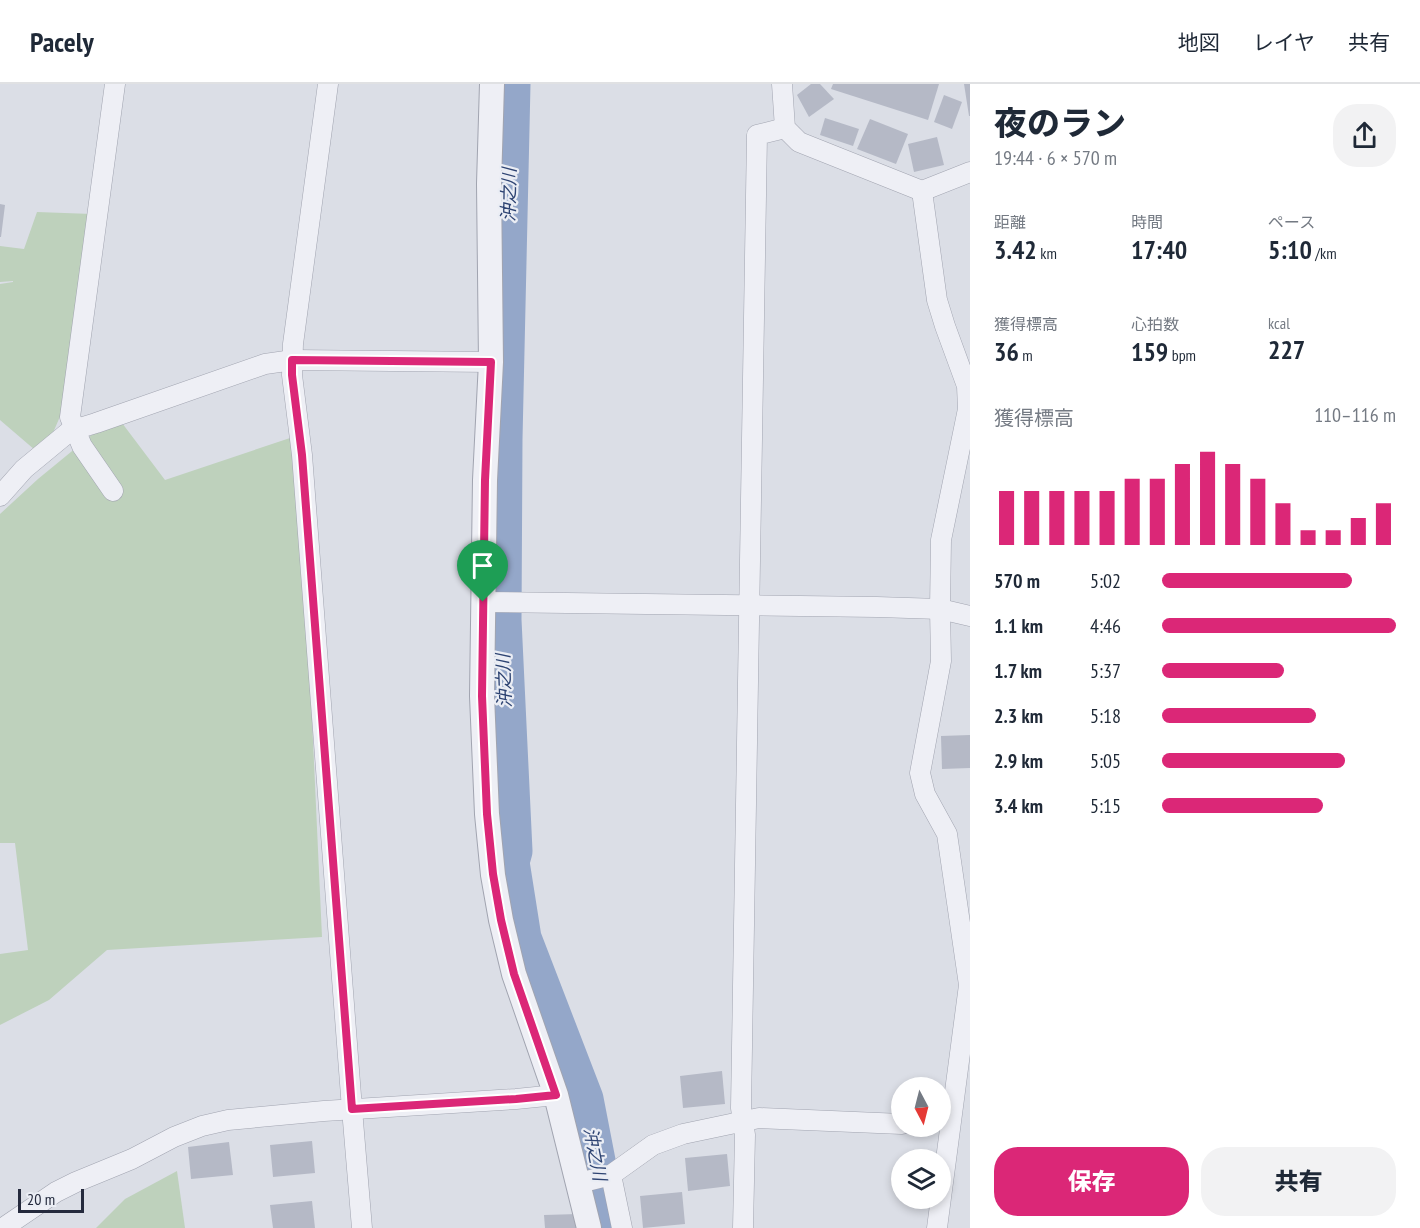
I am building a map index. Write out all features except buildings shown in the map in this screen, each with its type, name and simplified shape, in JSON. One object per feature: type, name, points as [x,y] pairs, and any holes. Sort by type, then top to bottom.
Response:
[{"type":"street","points":[[113,491],[82,446],[70,417],[115,84]]},
{"type":"street","points":[[328,84],[293,344],[292,375],[302,455],[362,1228]]},
{"type":"street","points":[[492,84],[489,184],[491,362],[485,480],[482,696],[487,814],[493,874],[514,974],[556,1095],[589,1228]]},
{"type":"street","points":[[782,84],[785,128],[800,142],[922,191],[970,172]]},
{"type":"street","points":[[743,1228],[745,1135],[741,1096],[757,135],[785,128]]},
{"type":"street","points":[[922,191],[937,300],[967,386],[968,409],[941,540],[941,662],[920,773],[925,794],[947,834],[969,985],[951,1089]]},
{"type":"street","points":[[0,496],[24,469],[70,431],[265,364],[292,360],[491,362]]},
{"type":"street","points":[[483,602],[877,607],[940,609],[970,616]]},
{"type":"street","points":[[3,1228],[56,1192],[202,1126],[228,1120],[352,1109],[556,1095]]},
{"type":"street","points":[[579,1183],[611,1175],[653,1145],[684,1134],[759,1118],[891,1124]]},
{"type":"street","points":[[937,1228],[944,1137]]},
{"type":"street","points":[[611,1175],[622,1228]]},
{"type":"green space","points":[[37,212],[92,214],[62,412],[52,435],[35,450],[0,420],[0,284],[13,281],[0,282],[0,246],[24,249]]},
{"type":"green space","points":[[116,415],[165,480],[299,435],[322,937],[107,950],[49,1000],[0,1025],[0,954],[28,950],[15,843],[0,843],[0,514],[38,479]]},
{"type":"green space","points":[[177,1171],[185,1228],[96,1228],[125,1199]]},
{"type":"waterway","name":"沖之川","points":[[511,84],[503,439],[502,620],[513,851],[510,862],[522,938],[584,1099],[609,1228]]},
{"type":"route","points":[[292,360],[491,362],[485,480],[483,602],[482,696],[487,814],[493,874],[514,974],[556,1095],[352,1109],[302,455],[292,360]]}]
